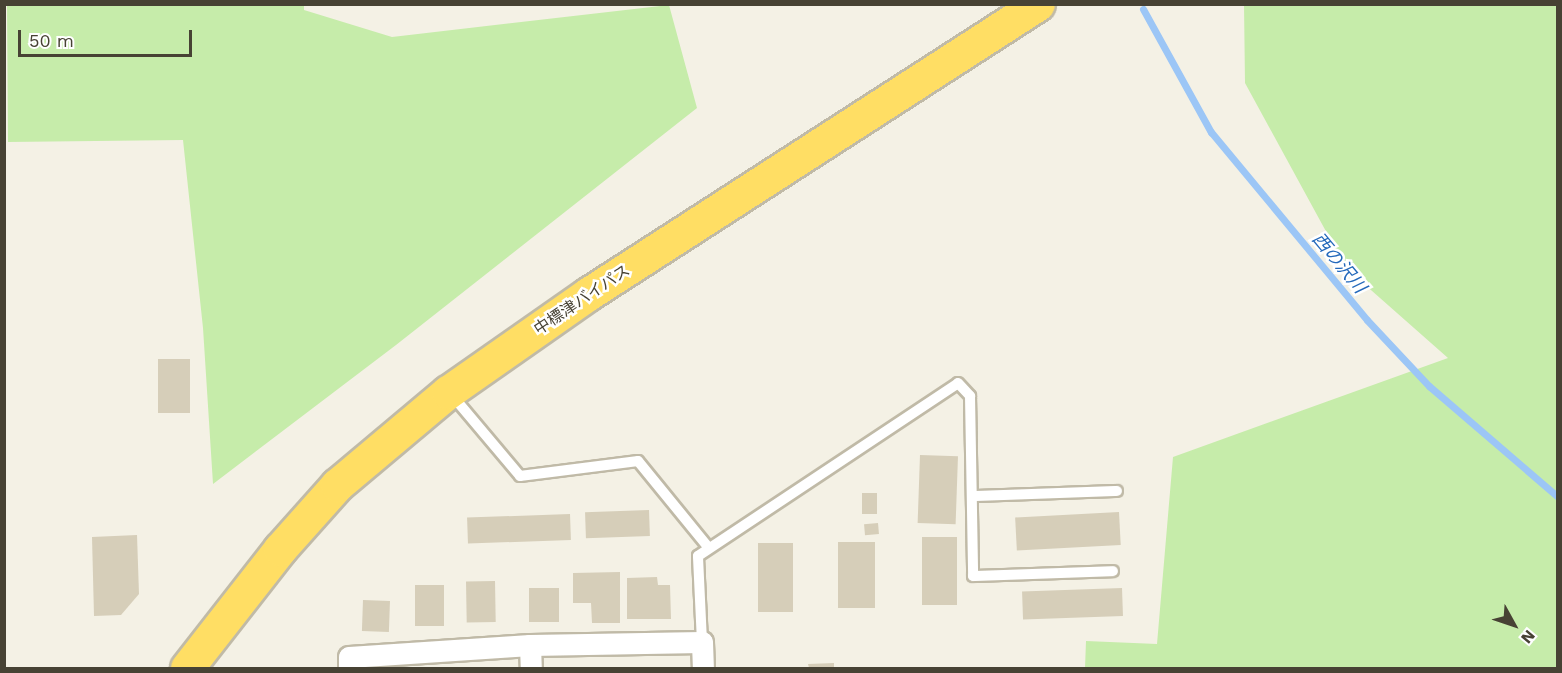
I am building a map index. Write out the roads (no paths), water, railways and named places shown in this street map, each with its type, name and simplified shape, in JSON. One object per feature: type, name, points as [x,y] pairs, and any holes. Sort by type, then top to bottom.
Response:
[{"type":"highway","name":"中標津バイパス","points":[[187,669],[280,549],[337,485],[448,392],[588,294],[1038,4]]},
{"type":"street","points":[[349,669],[349,657],[530,645],[702,642],[703,669]]},
{"type":"street","points":[[530,645],[531,669]]},
{"type":"lane","points":[[702,642],[698,556],[958,382],[970,396],[974,496],[973,576],[1113,571]]},
{"type":"lane","points":[[448,392],[520,476],[638,461],[709,548]]},
{"type":"lane","points":[[974,496],[1117,491]]},
{"type":"waterway","name":"西の沢川","points":[[1143,9],[1211,132],[1367,320],[1429,386],[1558,497]]}]
